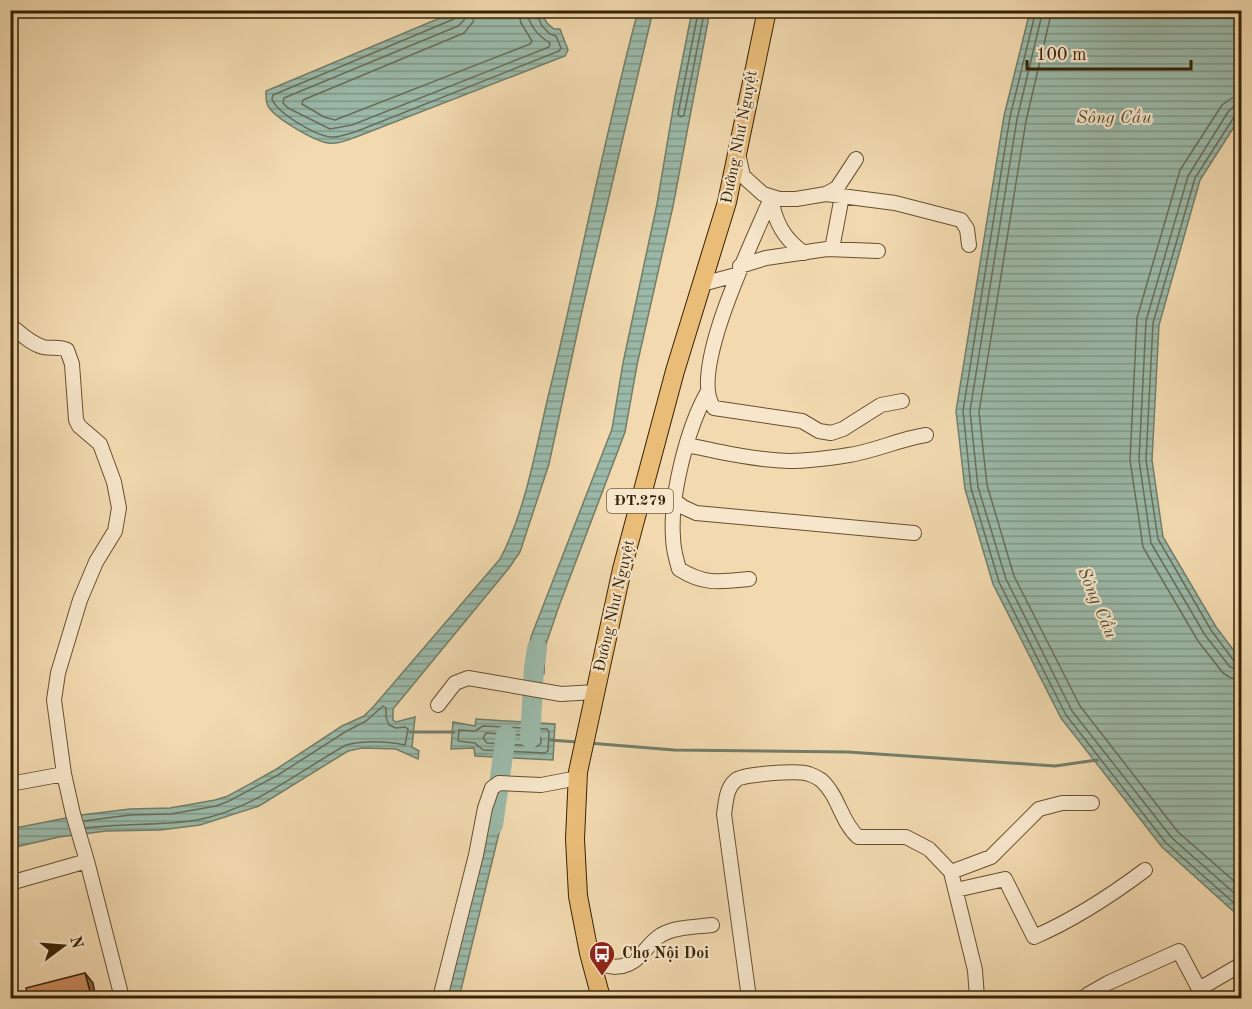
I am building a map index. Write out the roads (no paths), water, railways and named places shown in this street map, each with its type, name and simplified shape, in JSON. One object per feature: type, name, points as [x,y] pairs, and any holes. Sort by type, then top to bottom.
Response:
[{"type":"main road","name":"Đường Như Nguyệt","points":[[601,999],[578,896],[575,839],[578,778],[625,558],[675,371],[727,202],[766,10]]},
{"type":"street","points":[[738,153],[743,176],[771,198],[796,199],[826,194],[895,203],[961,220],[967,229],[969,245]]},
{"type":"street","points":[[826,194],[837,188],[856,159]]},
{"type":"street","points":[[832,249],[843,196]]},
{"type":"street","points":[[771,198],[778,223],[794,246],[804,253]]},
{"type":"street","points":[[771,198],[738,270],[718,330],[709,372],[707,393],[709,401],[714,408],[801,421],[819,431],[831,433],[843,429],[881,405],[902,401]]},
{"type":"street","points":[[702,284],[766,258],[832,249],[878,251]]},
{"type":"street","points":[[10,325],[37,344],[45,347],[62,347],[67,350],[72,364],[76,420],[100,444],[114,482],[119,508],[115,531],[96,562],[80,600],[57,673],[54,700],[64,774],[73,814],[122,999]]},
{"type":"street","points":[[707,393],[696,413],[675,501],[672,537],[679,569],[694,579],[710,581],[749,579]]},
{"type":"street","points":[[687,446],[790,461],[849,455],[878,449],[907,438],[926,435]]},
{"type":"street","points":[[675,501],[696,513],[915,533]]},
{"type":"street","points":[[438,705],[455,683],[468,678],[561,694],[596,692]]},
{"type":"street","points":[[750,999],[724,814],[727,793],[738,777],[783,772],[808,773],[820,780],[833,794],[851,831],[858,837],[906,837],[928,849],[951,872],[975,970],[977,999]]},
{"type":"street","points":[[10,784],[64,774]]},
{"type":"street","points":[[440,999],[476,855],[485,808],[492,788],[499,783],[541,785],[578,778]]},
{"type":"street","points":[[951,872],[991,857],[1039,809],[1062,803],[1092,803]]},
{"type":"street","points":[[10,883],[87,861]]},
{"type":"street","points":[[956,890],[1005,879],[1034,937],[1059,925],[1145,870]]},
{"type":"street","points":[[590,957],[608,967],[620,968],[639,956],[659,936],[668,931],[712,925]]},
{"type":"street","points":[[1088,999],[1088,995],[1102,987],[1179,951],[1199,989],[1242,964]]},
{"type":"water","points":[[459,10],[540,11],[547,23],[554,29],[560,29],[568,50],[565,56],[339,143],[322,141],[306,134],[281,119],[270,109],[266,91]]},
{"type":"water","points":[[638,11],[653,11],[581,315],[549,464],[520,552],[393,709],[393,720],[396,722],[415,717],[412,747],[419,751],[418,759],[396,749],[362,748],[348,751],[259,806],[200,825],[160,830],[106,831],[59,837],[11,848],[10,829],[81,815],[130,809],[170,808],[215,800],[228,796],[275,770],[342,726],[364,716],[500,559],[524,499]]},
{"type":"water","points":[[692,11],[710,11],[673,206],[637,365],[625,432],[545,647],[544,674],[525,673],[531,637],[612,429],[623,363],[657,204]]},
{"type":"water","name":"Sông Cầu","points":[[1030,11],[1241,11],[1241,116],[1200,180],[1159,325],[1152,460],[1163,537],[1216,627],[1241,660],[1241,918],[1162,847],[1061,718],[993,584],[965,489],[956,411],[1004,116]]},
{"type":"water","points":[[476,719],[555,724],[553,760],[475,756],[474,748],[451,749],[453,722],[475,726]]},
{"type":"water","points":[[499,799],[503,801],[501,825],[459,998],[444,998],[491,801]]},
{"type":"waterway","points":[[530,738],[537,648]]},
{"type":"waterway","points":[[410,732],[454,732]]},
{"type":"waterway","points":[[493,825],[506,735]]},
{"type":"waterway","points":[[550,740],[577,742]]},
{"type":"waterway","points":[[589,743],[674,750],[848,752],[1055,766],[1097,760]]},
{"type":"place","name":"Chợ Nội Doi","points":[[602,977]]}]
